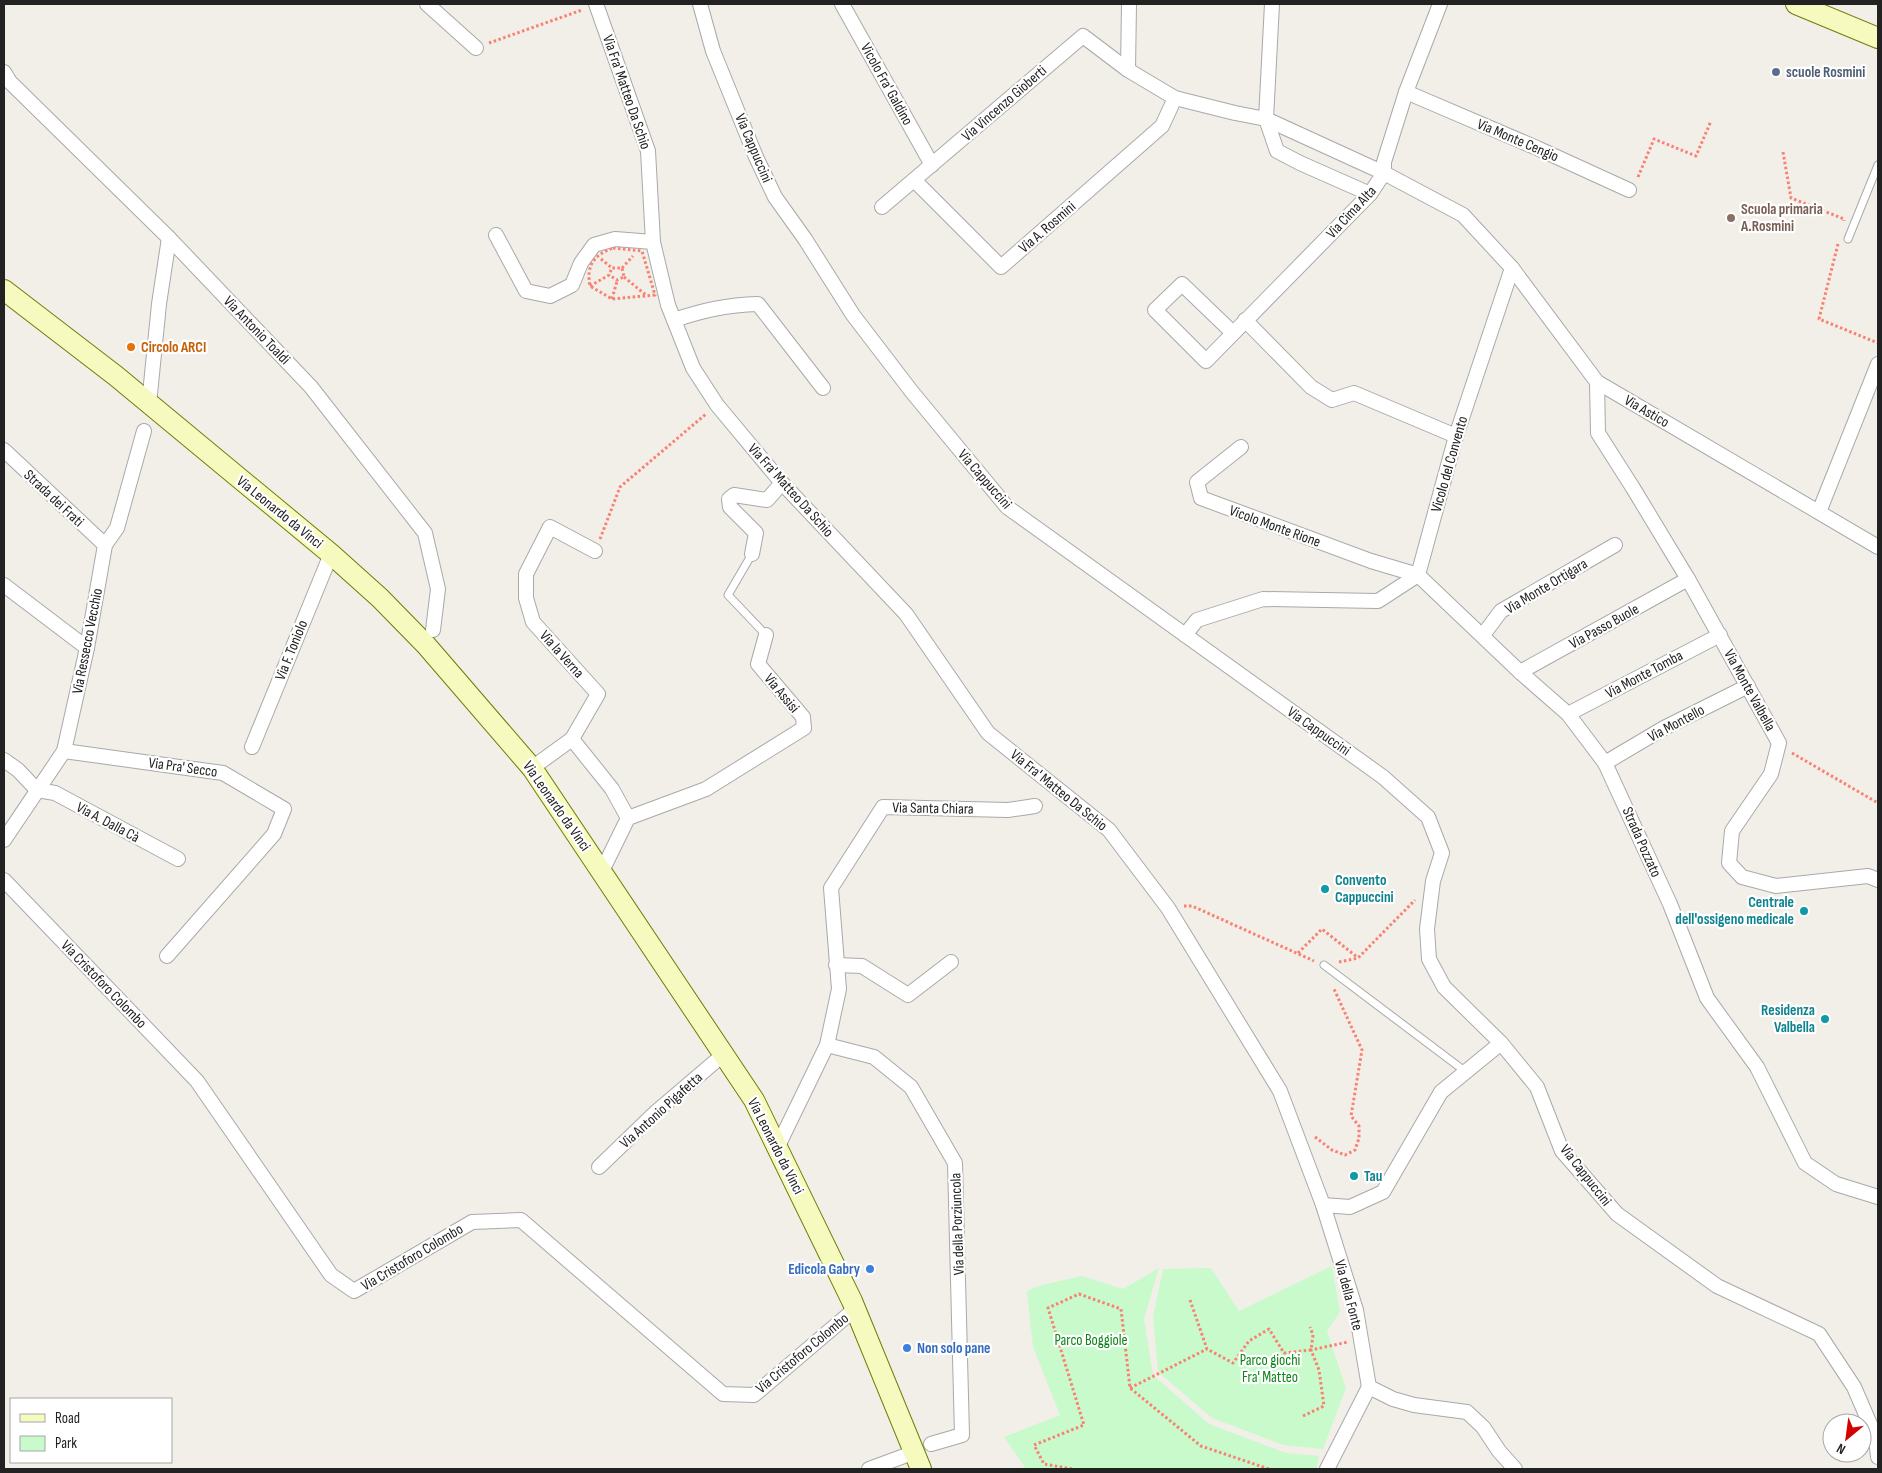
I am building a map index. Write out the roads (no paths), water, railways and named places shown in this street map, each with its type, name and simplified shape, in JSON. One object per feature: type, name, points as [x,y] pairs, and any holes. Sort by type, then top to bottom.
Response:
[{"type":"street","points":[[428,4],[476,48]]},
{"type":"street","name":"Via Fra' Matteo Da Schio","points":[[596,4],[648,151],[653,242],[668,305],[693,368],[717,405],[782,483],[906,614],[988,733],[1109,830],[1168,908],[1280,1090],[1323,1205]]},
{"type":"street","name":"Via Cappuccini","points":[[700,4],[713,51],[756,157],[775,197],[805,239],[853,315],[906,384],[1007,507],[1383,777],[1428,817],[1442,853],[1433,881],[1427,929],[1429,959],[1444,987],[1501,1043],[1537,1088],[1562,1151],[1616,1214],[1717,1286],[1819,1334],[1854,1387],[1876,1438],[1878,1457]]},
{"type":"street","name":"Vicolo Fra' Galdino","points":[[842,4],[932,165]]},
{"type":"street","points":[[1129,4],[1128,70],[1175,98],[1235,113],[1266,118],[1384,173],[1463,215],[1512,268]]},
{"type":"street","points":[[1272,4],[1266,118],[1277,151],[1300,164],[1370,194]]},
{"type":"street","name":"Via Cima Alta","points":[[1232,334],[1182,284],[1155,310],[1206,361],[1370,194],[1384,173],[1384,162],[1406,92],[1440,4]]},
{"type":"street","points":[[1796,4],[1878,38]]},
{"type":"street","name":"Via Vincenzo Gioberti","points":[[882,208],[1083,36],[1128,70]]},
{"type":"street","name":"Via Antonio Toaldi","points":[[4,72],[10,82],[169,238],[311,387],[425,533],[438,589],[433,630]]},
{"type":"street","name":"Via Monte Cengio","points":[[1406,92],[1632,186]]},
{"type":"street","name":"Via A. Rosmini","points":[[914,180],[1001,267],[1162,126],[1175,98]]},
{"type":"street","points":[[496,235],[526,291],[550,296],[572,285],[582,263],[594,245],[615,239],[653,242]]},
{"type":"street","points":[[149,404],[159,304],[169,238]]},
{"type":"street","name":"Via Astico","points":[[1512,268],[1597,382],[1878,547]]},
{"type":"street","name":"Vicolo del Convento","points":[[1418,576],[1456,436],[1512,268]]},
{"type":"street","name":"Via Leonardo da Vinci","points":[[4,290],[149,404],[330,554],[380,598],[426,645],[532,768],[754,1100],[778,1146],[922,1455]]},
{"type":"street","points":[[674,320],[696,312],[732,304],[758,304],[822,388]]},
{"type":"street","points":[[1245,320],[1311,387],[1332,400],[1354,394],[1456,436]]},
{"type":"street","points":[[1820,512],[1878,364]]},
{"type":"street","name":"Via Monte Valbella","points":[[1597,382],[1598,433],[1688,579],[1779,743],[1771,774],[1732,831],[1729,863],[1742,877],[1776,886],[1868,876],[1878,880]]},
{"type":"street","name":"Via Ressecco Vecchio","points":[[4,840],[64,751],[87,648],[105,545],[117,528],[144,431]]},
{"type":"street","name":"Vicolo Monte Rione","points":[[1241,447],[1197,482],[1201,498],[1371,561],[1418,576]]},
{"type":"street","name":"Strada dei Frati","points":[[4,450],[105,545]]},
{"type":"street","name":"Via Assisi","points":[[752,554],[756,533],[730,507],[729,499],[734,495],[767,500],[782,483]]},
{"type":"street","name":"Via la Verna","points":[[572,739],[598,694],[533,622],[526,598],[526,574],[550,527],[596,551]]},
{"type":"street","name":"Via Monte Ortigara","points":[[1483,635],[1501,611],[1615,545]]},
{"type":"street","name":"Via F. Toniolo","points":[[252,746],[330,554]]},
{"type":"street","points":[[1184,635],[1197,620],[1263,599],[1378,601],[1418,576]]},
{"type":"street","name":"Strada Pozzato","points":[[1418,576],[1483,635],[1520,672],[1568,714],[1606,763],[1670,904],[1707,998],[1758,1067],[1805,1163],[1836,1184],[1878,1197]]},
{"type":"street","name":"Via Passo Buole","points":[[1520,672],[1688,579]]},
{"type":"street","points":[[4,585],[87,648]]},
{"type":"street","name":"Via Monte Tomba","points":[[1568,714],[1720,634]]},
{"type":"street","name":"Via Assisi","points":[[628,818],[706,790],[804,728],[803,717],[758,664],[766,636]]},
{"type":"street","name":"Via Montello","points":[[1606,763],[1664,728],[1748,686]]},
{"type":"street","points":[[532,768],[572,739],[612,789],[628,818],[602,871]]},
{"type":"street","name":"Via Pra' Secco","points":[[64,751],[223,772],[284,809],[274,834],[167,956]]},
{"type":"street","points":[[4,760],[18,770],[37,790]]},
{"type":"street","name":"Via A. Dalla Cà","points":[[37,790],[55,793],[178,859]]},
{"type":"street","name":"Via Santa Chiara","points":[[778,1146],[827,1045],[839,989],[831,888],[883,807],[1008,810],[1035,806]]},
{"type":"street","name":"Via Cristoforo Colombo","points":[[4,880],[197,1081],[331,1275],[354,1291],[472,1222],[521,1220],[723,1394],[747,1395],[754,1395],[855,1309]]},
{"type":"street","points":[[836,965],[862,966],[908,995],[951,962]]},
{"type":"street","points":[[1323,1205],[1350,1207],[1382,1192],[1441,1092],[1501,1043]]},
{"type":"street","name":"Via della Porziuncola","points":[[827,1045],[874,1058],[911,1087],[955,1163],[962,1435],[922,1455]]},
{"type":"street","name":"Via Antonio Pigafetta","points":[[599,1167],[656,1112],[724,1054]]},
{"type":"street","name":"Via della Fonte","points":[[1323,1205],[1356,1310],[1369,1386]]},
{"type":"street","points":[[1328,1469],[1369,1386],[1393,1399],[1414,1405],[1467,1412],[1482,1427],[1498,1451],[1515,1469]]},
{"type":"street","points":[[869,1469],[922,1455]]},
{"type":"street","points":[[1877,1469],[1878,1461]]},
{"type":"lane","points":[[1848,239],[1878,165]]},
{"type":"lane","name":"Via Assisi","points":[[752,554],[728,595],[766,636]]},
{"type":"lane","points":[[1324,965],[1466,1072]]},
{"type":"place","name":"scuole Rosmini","points":[[1776,72]]},
{"type":"place","name":"Scuola primaria A.Rosmini","points":[[1731,218]]},
{"type":"place","name":"Circolo ARCI","points":[[131,347]]},
{"type":"place","name":"Convento Cappuccini","points":[[1325,889]]},
{"type":"place","name":"Centrale dell'ossigeno medicale","points":[[1804,911]]},
{"type":"place","name":"Residenza Valbella","points":[[1825,1019]]},
{"type":"place","name":"Tau","points":[[1354,1176]]},
{"type":"place","name":"Edicola Gabry","points":[[870,1269]]},
{"type":"place","name":"Non solo pane","points":[[907,1348]]},
{"type":"park label","name":"Parco Boggiole","points":[[1091,1340]]},
{"type":"park label","name":"Parco giochi Fra' Matteo","points":[[1270,1368]]}]
